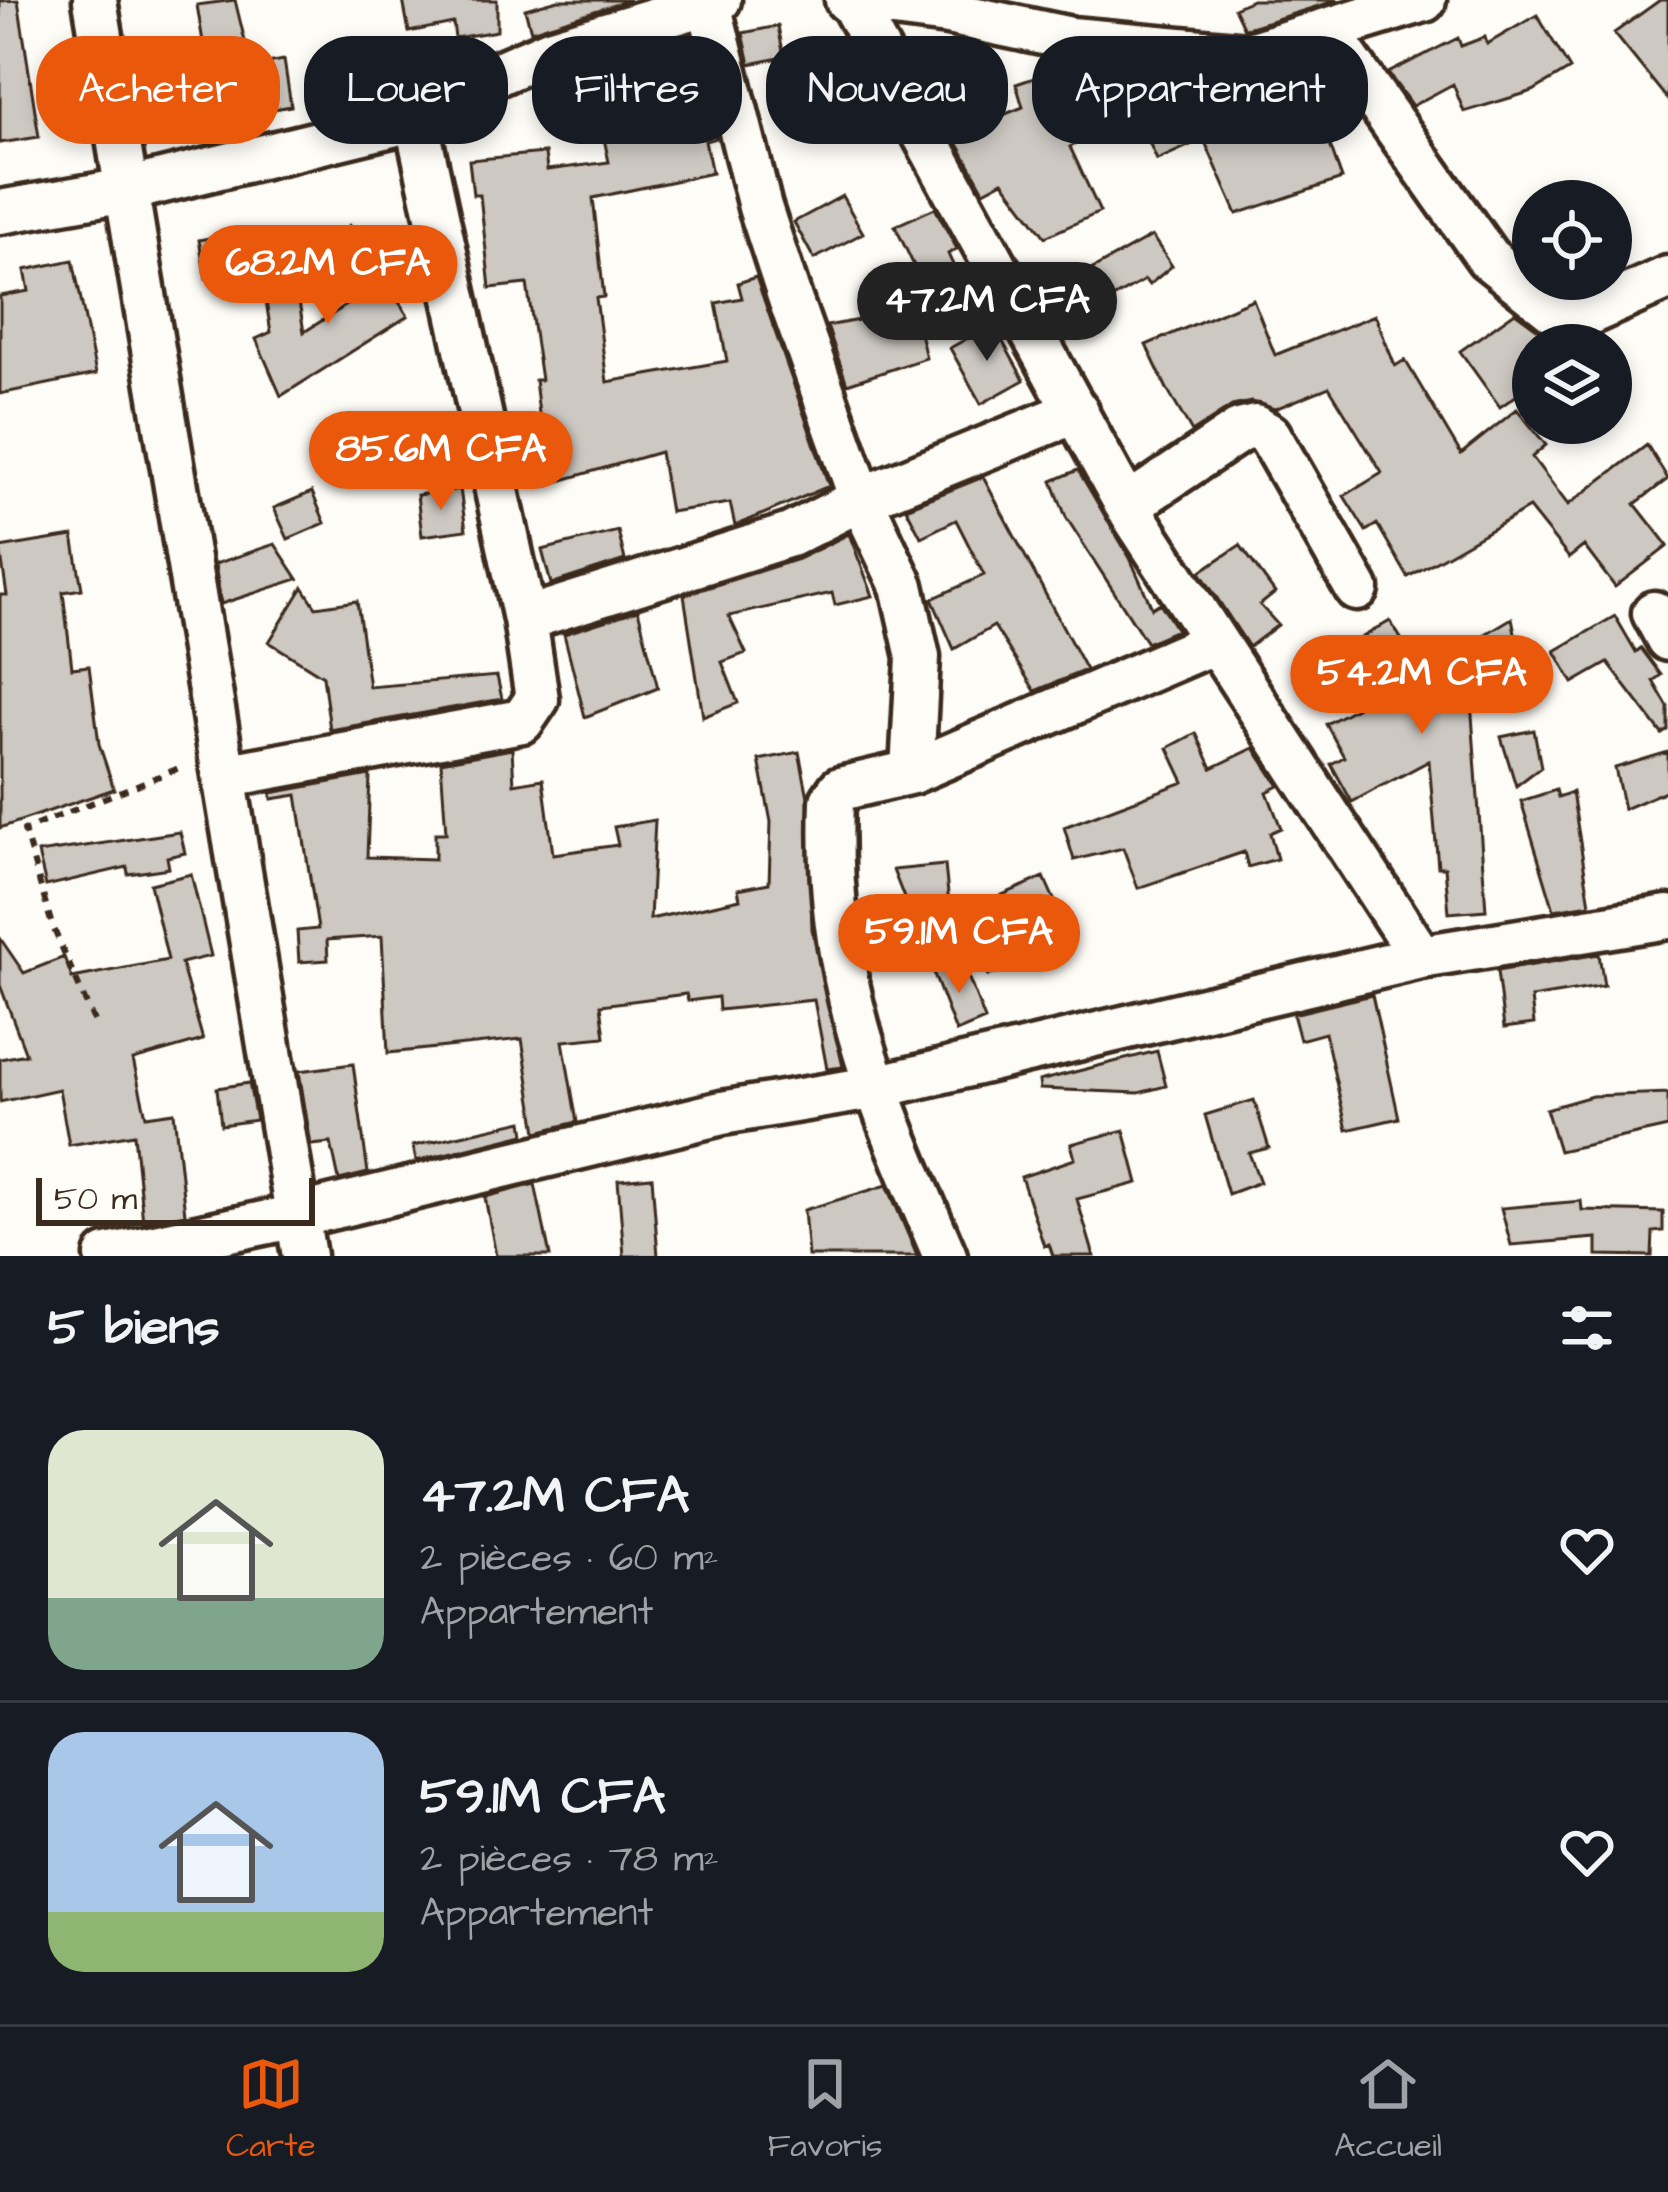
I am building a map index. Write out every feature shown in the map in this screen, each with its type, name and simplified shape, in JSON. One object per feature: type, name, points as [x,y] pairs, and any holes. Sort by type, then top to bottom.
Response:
[{"type":"street","points":[[94,0],[301,1236]]},
{"type":"street","points":[[850,1],[948,13],[1071,39],[1246,55],[1424,0]]},
{"type":"street","points":[[508,69],[552,50],[712,1],[760,208],[861,499],[894,561],[918,657],[912,772]]},
{"type":"street","points":[[850,1],[1126,506],[1421,957]]},
{"type":"street","points":[[1329,33],[1488,258],[1569,322],[1668,278]]},
{"type":"street","points":[[0,212],[126,190],[314,144]]},
{"type":"street","points":[[222,766],[522,721],[537,699],[525,619],[421,144]]},
{"type":"street","points":[[525,619],[790,535],[861,499],[1077,411]]},
{"type":"street","points":[[1126,506],[1239,431],[1255,428],[1269,435],[1357,589]]},
{"type":"street","points":[[945,1256],[872,1088],[834,930],[832,801],[840,789],[912,772],[1212,643]]},
{"type":"street","points":[[107,1256],[301,1236],[722,1113],[872,1088],[1421,957],[1668,917]]},
{"type":"path","points":[[94,1021],[52,925],[24,830],[166,772],[222,766]]},
{"type":"building","points":[[18,0],[36,137],[0,143],[0,1]]},
{"type":"building","points":[[235,0],[244,36],[202,36],[197,5]]},
{"type":"building","points":[[403,0],[497,0],[497,31],[455,36],[453,23],[409,32]]},
{"type":"building","points":[[558,0],[630,0],[531,31],[525,9]]},
{"type":"building","points":[[1252,0],[1338,0],[1244,29],[1234,8]]},
{"type":"building","points":[[1660,0],[1668,0],[1668,100],[1614,33]]},
{"type":"building","points":[[1537,15],[1570,69],[1533,91],[1464,112],[1453,84],[1412,106],[1388,73],[1458,38],[1461,46],[1485,37],[1487,44]]},
{"type":"building","points":[[778,26],[780,36],[766,36],[766,61],[750,64],[743,33]]},
{"type":"building","points":[[284,60],[291,106],[280,108],[280,61]]},
{"type":"building","points":[[1032,79],[1032,144],[1076,144],[1070,147],[1100,212],[1045,237],[1003,181],[984,191],[958,144],[1008,144],[1008,113],[1023,107],[1016,84]]},
{"type":"building","points":[[605,144],[706,144],[712,173],[593,198],[604,297],[596,298],[607,382],[727,361],[716,303],[742,298],[738,283],[756,277],[829,486],[735,526],[730,503],[670,512],[660,452],[549,484],[534,433],[541,431],[535,380],[541,380],[527,284],[490,288],[480,195],[473,195],[469,160],[545,153],[547,170],[609,162]]},
{"type":"building","points":[[1150,144],[1192,144],[1157,160]]},
{"type":"building","points":[[1206,144],[1330,144],[1342,179],[1237,214]]},
{"type":"building","points":[[842,196],[863,233],[814,259],[794,222]]},
{"type":"building","points":[[935,208],[957,249],[948,254],[959,278],[927,293],[895,226]]},
{"type":"building","points":[[349,224],[408,316],[281,396],[256,339],[271,332],[266,302],[298,296],[304,332],[361,296]]},
{"type":"building","points":[[241,232],[248,270],[206,278],[199,240]]},
{"type":"building","points":[[1152,236],[1172,266],[1149,285],[1145,280],[1088,312],[1071,281]]},
{"type":"building","points":[[73,260],[96,374],[0,394],[0,296],[29,291],[25,270]]},
{"type":"building","points":[[911,296],[926,358],[847,384],[827,326],[880,316],[877,304]]},
{"type":"building","points":[[1253,299],[1275,355],[1375,315],[1395,366],[1405,360],[1461,454],[1512,413],[1512,444],[1545,444],[1532,457],[1568,505],[1647,445],[1668,479],[1635,504],[1668,546],[1615,587],[1584,546],[1569,558],[1529,508],[1408,577],[1377,524],[1366,531],[1344,496],[1382,473],[1329,387],[1275,409],[1251,402],[1232,406],[1192,432],[1146,345]]},
{"type":"building","points":[[1515,312],[1531,324],[1512,324],[1512,399],[1500,407],[1460,351]]},
{"type":"building","points":[[993,324],[1024,380],[981,404],[950,348]]},
{"type":"building","points":[[1078,470],[1130,558],[1152,608],[1160,603],[1177,630],[1147,643],[1066,517],[1052,481]]},
{"type":"building","points":[[983,477],[1086,670],[1035,691],[994,626],[954,649],[932,599],[984,575],[956,520],[921,537],[906,508]]},
{"type":"building","points":[[460,489],[466,530],[422,536],[417,495]]},
{"type":"building","points":[[312,492],[325,523],[288,539],[274,508]]},
{"type":"building","points":[[618,531],[625,560],[551,584],[542,550]]},
{"type":"building","points":[[849,534],[873,596],[835,605],[832,593],[729,616],[746,653],[722,662],[738,703],[703,717],[684,595],[798,559]]},
{"type":"building","points":[[73,536],[82,589],[63,592],[72,668],[89,666],[99,744],[114,789],[0,828],[0,595],[7,595],[0,548]]},
{"type":"building","points":[[275,544],[298,579],[221,604],[215,564]]},
{"type":"building","points":[[1240,545],[1275,593],[1260,605],[1278,625],[1249,647],[1200,572]]},
{"type":"building","points":[[303,587],[316,607],[357,601],[369,687],[497,676],[502,699],[330,730],[323,676],[269,642]]},
{"type":"building","points":[[638,610],[658,688],[585,717],[564,634]]},
{"type":"building","points":[[1615,616],[1636,652],[1641,648],[1661,675],[1653,681],[1668,707],[1668,730],[1662,734],[1608,663],[1573,683],[1555,651]]},
{"type":"building","points":[[1512,618],[1522,666],[1486,686],[1481,671],[1469,673],[1486,910],[1449,913],[1445,867],[1438,867],[1429,761],[1352,802],[1331,764],[1344,757],[1326,724],[1356,708],[1327,658],[1390,621],[1422,672]]},
{"type":"building","points":[[1534,730],[1541,767],[1516,786],[1501,737]]},
{"type":"building","points":[[1196,733],[1212,768],[1254,748],[1279,786],[1267,792],[1281,828],[1270,833],[1277,859],[1248,867],[1244,852],[1138,888],[1123,848],[1074,860],[1064,827],[1184,782],[1168,748]]},
{"type":"building","points":[[512,749],[514,784],[543,779],[553,854],[618,845],[614,827],[655,820],[650,919],[740,899],[738,889],[769,883],[771,822],[759,760],[799,752],[808,797],[812,929],[843,1067],[827,1069],[814,1000],[719,1010],[718,997],[688,1001],[686,994],[601,1005],[605,1037],[563,1041],[577,1122],[537,1132],[522,1039],[388,1053],[382,936],[327,940],[328,960],[299,962],[297,931],[318,929],[297,795],[272,799],[271,793],[370,775],[367,857],[435,859],[435,833],[446,833],[441,762]]},
{"type":"building","points":[[1668,752],[1668,790],[1624,809],[1615,768]]},
{"type":"building","points":[[1556,790],[1558,797],[1572,792],[1590,904],[1554,910],[1521,801]]},
{"type":"building","points":[[180,832],[185,853],[167,857],[169,868],[128,874],[127,867],[46,886],[38,853]]},
{"type":"building","points":[[945,865],[949,904],[908,908],[893,870]]},
{"type":"building","points":[[191,874],[211,956],[181,963],[203,1040],[133,1060],[146,1116],[174,1112],[185,1214],[143,1222],[134,1134],[69,1145],[59,1089],[0,1102],[0,1059],[26,1054],[0,985],[0,938],[24,973],[64,957],[72,978],[168,960],[150,884]]},
{"type":"building","points":[[1044,877],[1072,940],[988,976],[960,913]]},
{"type":"building","points":[[1599,954],[1604,986],[1531,998],[1534,1024],[1504,1028],[1497,971]]},
{"type":"building","points":[[962,961],[985,1020],[956,1032],[933,972]]},
{"type":"building","points":[[1372,995],[1399,1118],[1347,1130],[1325,1033],[1300,1040],[1293,1014]]},
{"type":"building","points":[[1157,1051],[1166,1086],[1139,1093],[1040,1089],[1039,1081]]},
{"type":"building","points":[[353,1064],[368,1173],[339,1180],[331,1143],[311,1145],[299,1071]]},
{"type":"building","points":[[249,1083],[256,1120],[221,1125],[217,1088]]},
{"type":"building","points":[[1668,1093],[1668,1127],[1559,1151],[1546,1109],[1592,1096]]},
{"type":"building","points":[[1254,1100],[1269,1148],[1249,1153],[1260,1182],[1228,1194],[1205,1115]]},
{"type":"building","points":[[523,1121],[525,1134],[416,1161],[413,1146]]},
{"type":"building","points":[[1124,1130],[1138,1183],[1077,1199],[1094,1256],[1053,1256],[1049,1244],[1044,1246],[1021,1177],[1075,1159],[1071,1144]]},
{"type":"building","points":[[652,1177],[658,1256],[624,1256],[618,1180]]},
{"type":"building","points":[[535,1184],[550,1256],[496,1256],[485,1197]]},
{"type":"building","points":[[887,1185],[917,1256],[808,1256],[804,1210]]},
{"type":"building","points":[[1581,1201],[1582,1210],[1663,1212],[1663,1231],[1653,1232],[1652,1256],[1597,1255],[1597,1238],[1511,1245],[1501,1208]]}]
